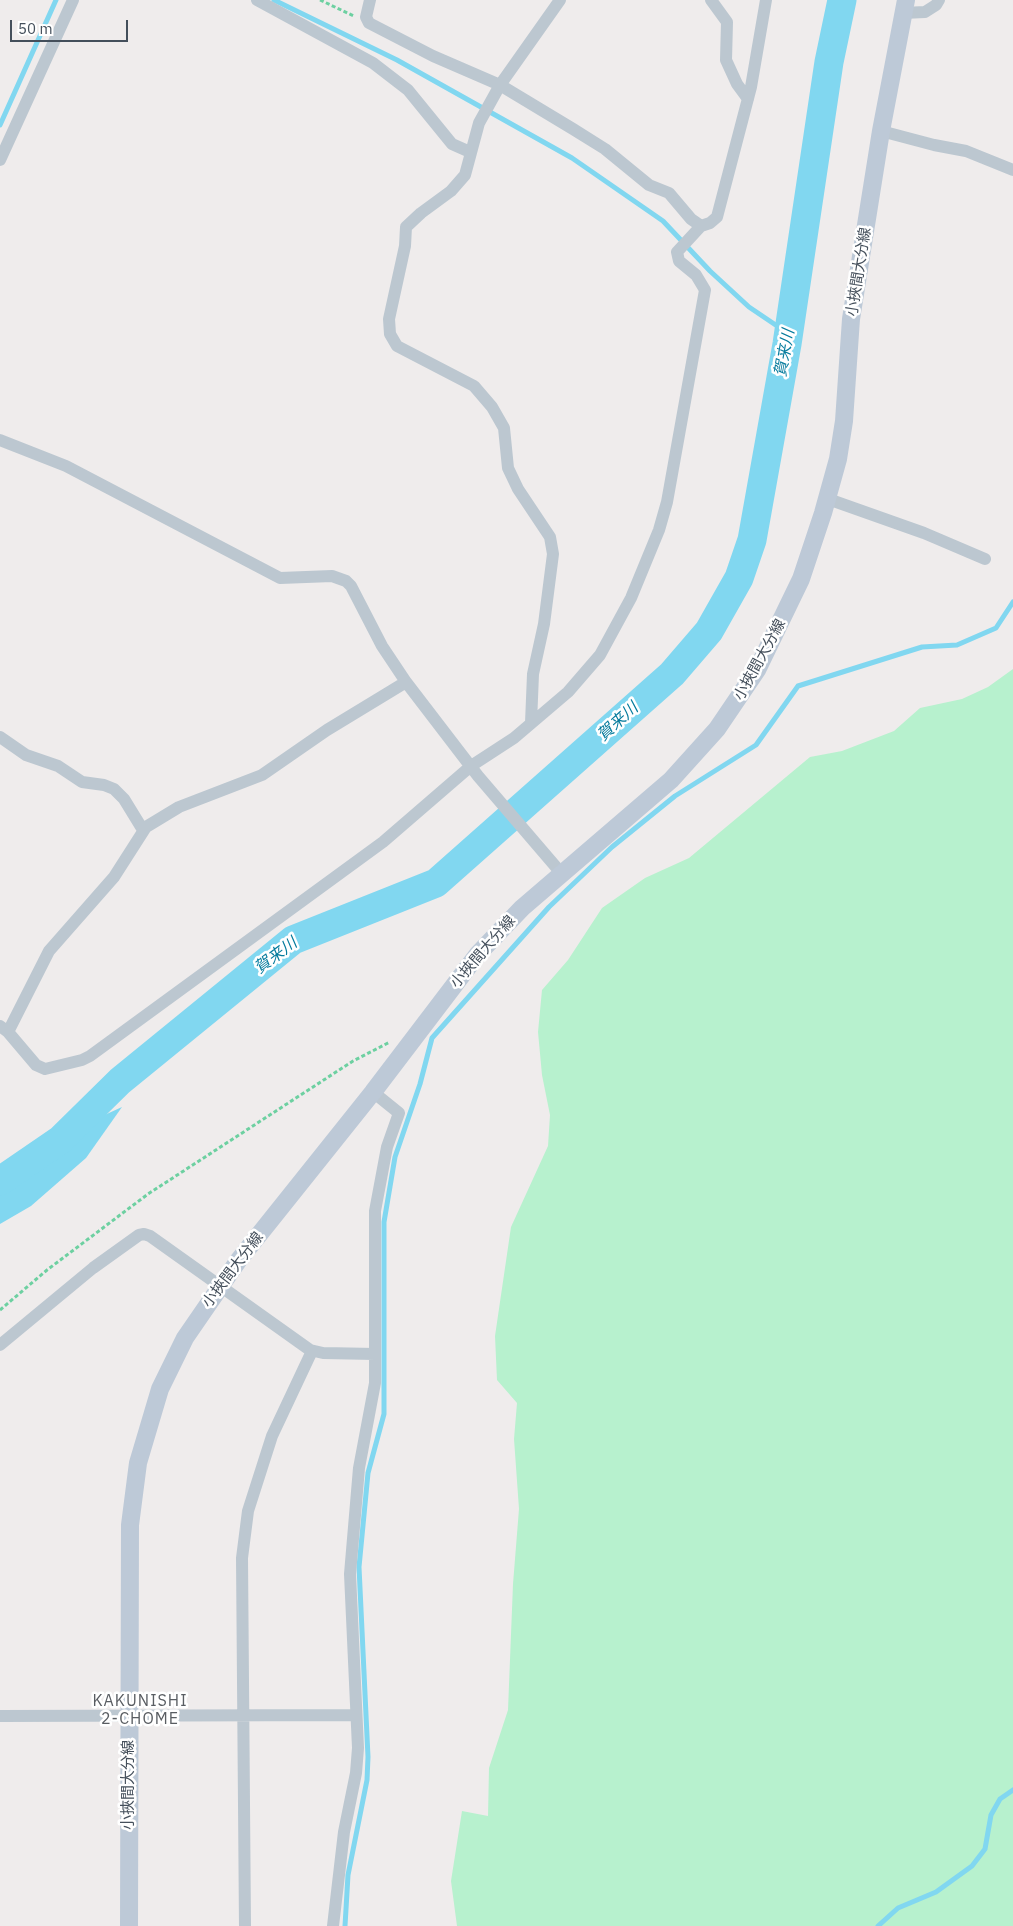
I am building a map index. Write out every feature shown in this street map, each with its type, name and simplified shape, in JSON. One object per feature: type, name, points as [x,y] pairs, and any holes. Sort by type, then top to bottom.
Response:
[{"type":"main road","name":"小挾間大分線","points":[[129,1926],[130,1531],[138,1463],[154,1406],[185,1338],[220,1286],[373,1092],[478,954],[522,908],[671,780],[703,746],[734,706],[757,670],[785,614],[809,557],[828,499],[841,436],[851,319],[881,131],[905,6]]},
{"type":"street","points":[[0,160],[72,0]]},
{"type":"street","points":[[257,0],[372,63],[408,90],[452,144],[470,152]]},
{"type":"street","points":[[370,0],[366,17],[369,23],[433,56],[500,85],[605,149],[649,185],[669,194],[691,219],[701,226]]},
{"type":"street","points":[[531,723],[533,674],[544,624],[553,554],[550,537],[518,489],[508,468],[504,428],[492,407],[474,386],[397,346],[390,334],[389,319],[406,228],[421,212],[451,190],[465,176],[479,122],[500,85],[560,0]]},
{"type":"street","points":[[711,0],[727,22],[726,60],[737,84],[748,99]]},
{"type":"street","points":[[406,682],[327,730],[262,775],[179,807],[143,830],[114,877],[49,951],[4,1029],[36,1065],[45,1069],[82,1060],[90,1056],[383,842],[474,771],[568,692],[600,655],[622,619],[659,530],[667,502],[705,290],[696,275],[678,261],[677,252],[701,226],[717,218],[748,99],[766,0]]},
{"type":"street","points":[[905,6],[924,12],[936,5],[938,0]]},
{"type":"street","points":[[881,131],[934,145],[966,150],[1013,170]]},
{"type":"street","points":[[0,440],[66,466],[280,578],[285,580],[332,576],[346,581],[351,586],[386,652],[406,682],[474,771],[548,860],[562,874]]},
{"type":"street","points":[[828,499],[924,533],[985,559]]},
{"type":"street","points":[[0,737],[26,755],[58,766],[82,782],[104,785],[114,789],[124,800],[143,830]]},
{"type":"street","points":[[334,1926],[344,1832],[356,1773],[356,1715],[350,1610],[352,1539],[359,1468],[373,1404],[374,1211],[385,1156],[399,1112],[373,1092]]},
{"type":"street","points":[[0,1344],[65,1290],[141,1234],[150,1236],[312,1351],[323,1354],[374,1354]]},
{"type":"street","points":[[245,1926],[242,1558],[248,1511],[272,1436],[312,1351]]},
{"type":"street","points":[[0,1716],[356,1715]]},
{"type":"path","points":[[320,0],[369,23]]},
{"type":"path","points":[[0,1310],[47,1270],[148,1194],[353,1061],[395,1039]]},
{"type":"green space","points":[[1013,669],[1013,1926],[457,1926],[451,1881],[462,1811],[488,1816],[489,1768],[508,1710],[513,1584],[519,1509],[514,1439],[517,1403],[497,1380],[495,1336],[511,1227],[548,1146],[550,1115],[542,1075],[538,1032],[542,990],[568,960],[602,908],[645,878],[689,858],[810,757],[842,751],[894,731],[920,708],[962,699],[988,687]]},
{"type":"water","points":[[122,1107],[86,1158],[31,1206],[0,1224],[0,1176],[50,1140]]},
{"type":"waterway","points":[[0,125],[56,0]]},
{"type":"waterway","points":[[274,0],[397,60],[572,158],[663,221],[710,271],[749,307],[789,334]]},
{"type":"waterway","name":"賀来川","points":[[0,1181],[60,1140],[120,1081],[293,940],[436,883],[672,674],[709,631],[739,578],[752,540],[787,344],[829,62],[842,0]]},
{"type":"waterway","points":[[345,1926],[348,1875],[367,1780],[368,1757],[359,1567],[368,1473],[384,1414],[384,1222],[395,1157],[420,1084],[432,1038],[549,907],[612,847],[675,796],[756,745],[798,686],[922,647],[957,645],[996,628],[1013,602]]},
{"type":"waterway","points":[[878,1926],[898,1908],[936,1892],[972,1866],[985,1849],[991,1815],[1000,1799],[1013,1790]]},
{"type":"district","name":"KAKUNISHI 2-CHOME","points":[[140,1710]]}]
